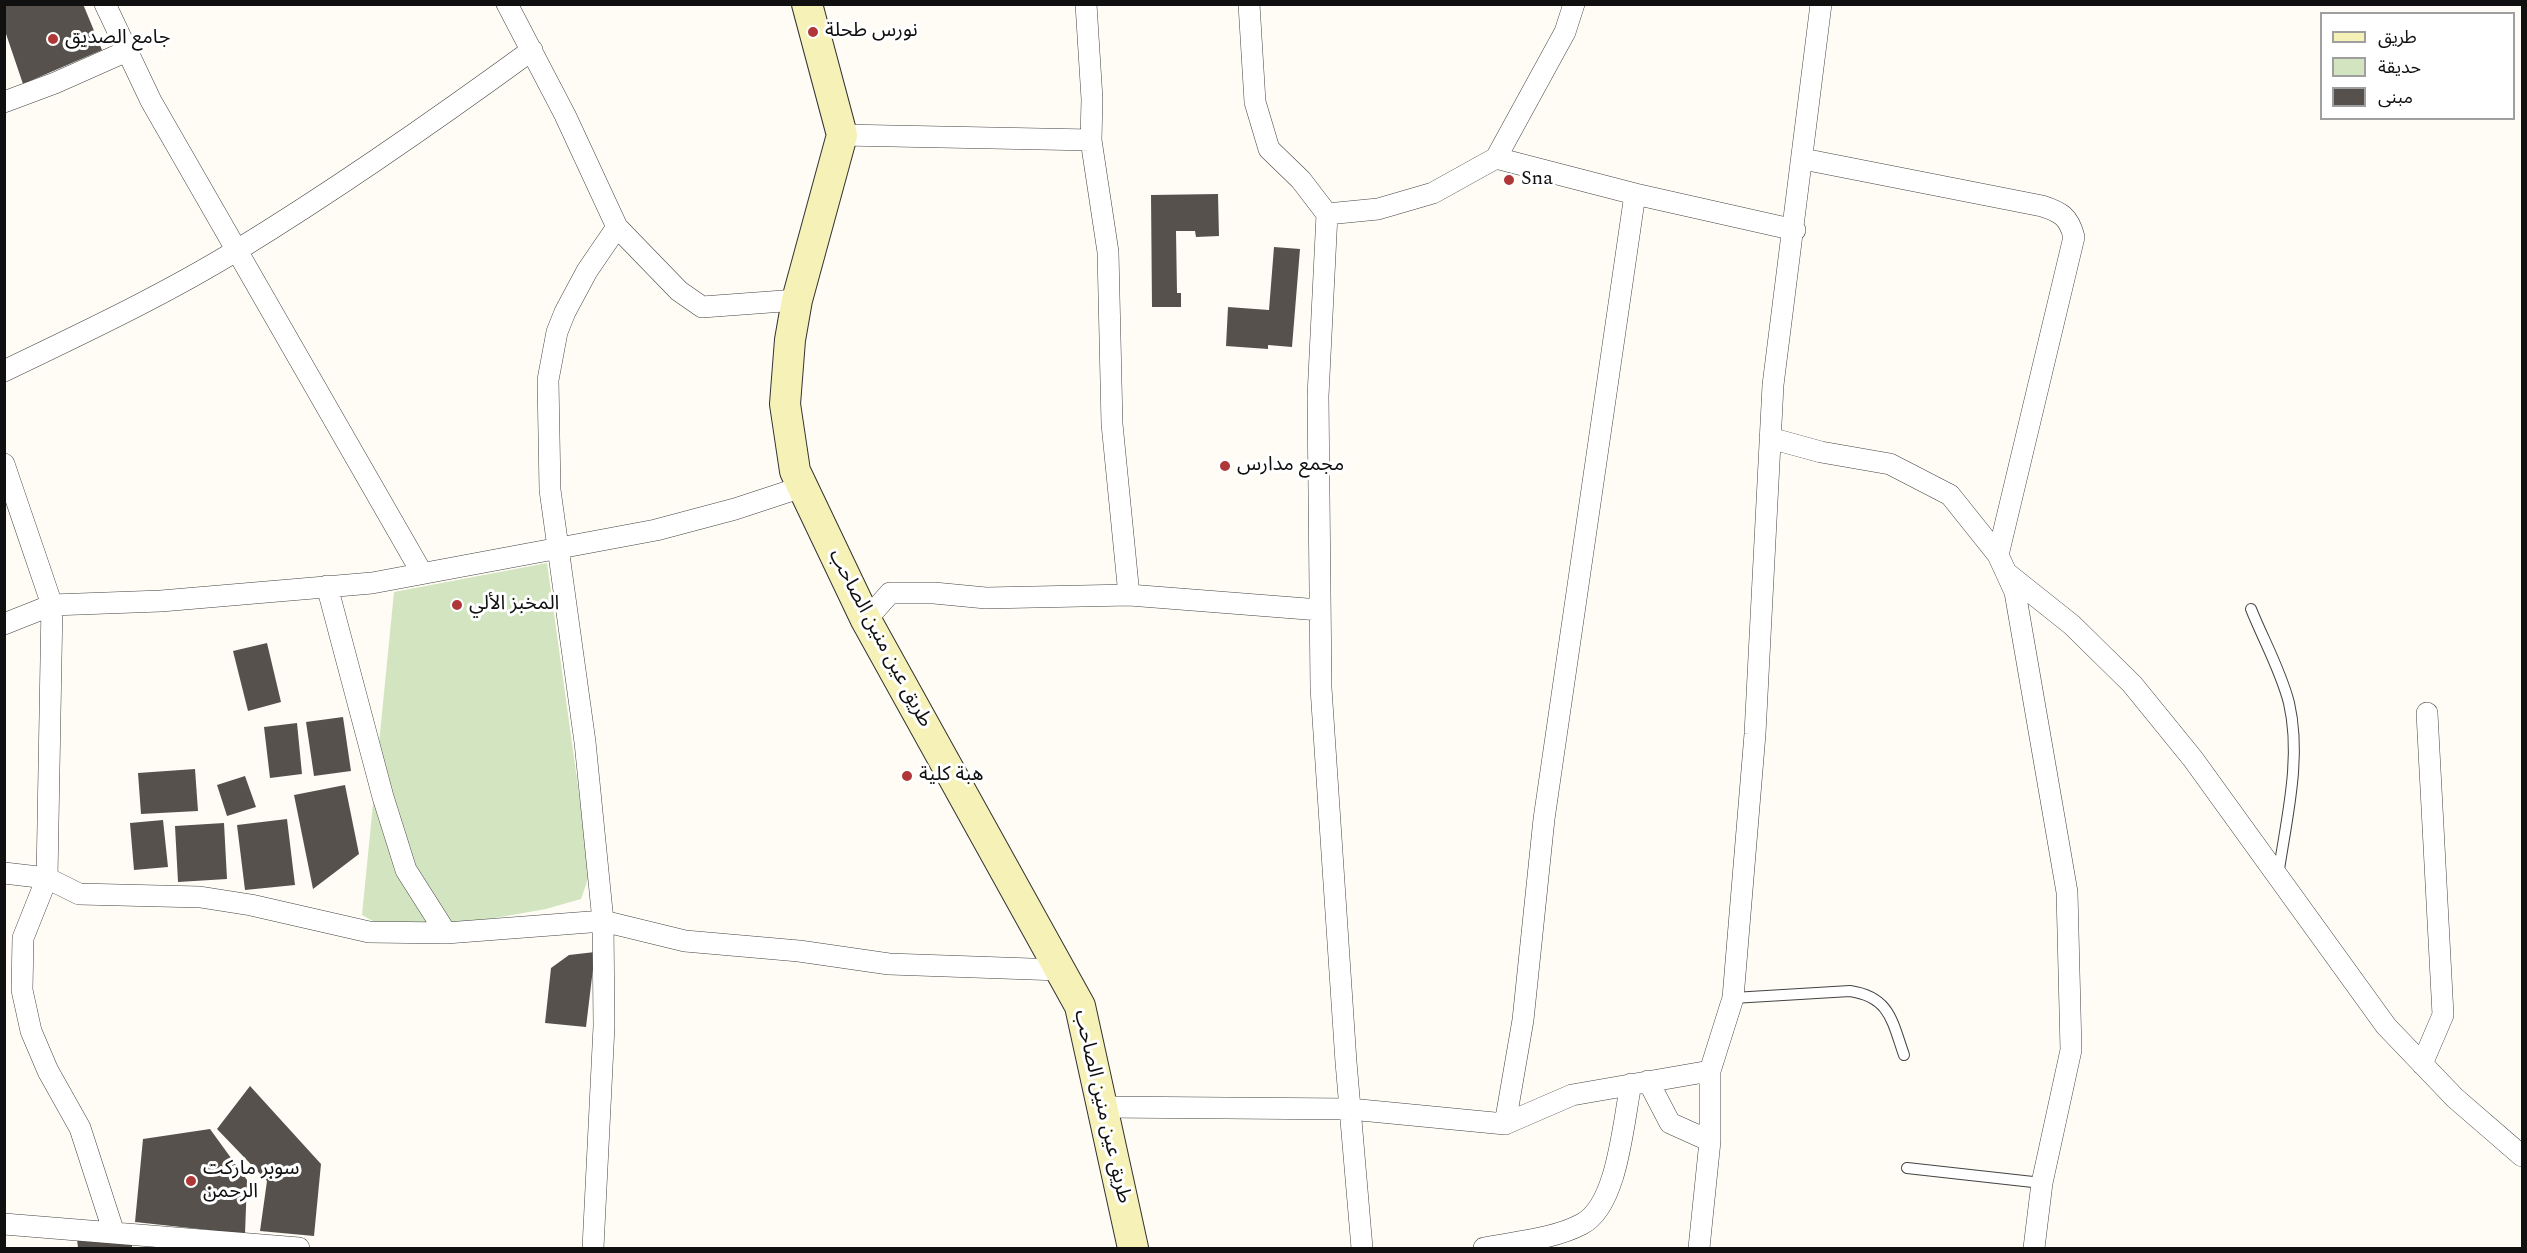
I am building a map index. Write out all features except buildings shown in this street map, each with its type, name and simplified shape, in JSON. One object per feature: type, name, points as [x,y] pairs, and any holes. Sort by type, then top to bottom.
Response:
[{"type":"main road","points":[[807,4],[842,135]]},
{"type":"main road","name":"طريق عين منين الصاحب","points":[[842,135],[797,300],[790,340],[784,404],[795,471],[866,620],[1080,1006],[1132,1248]]},
{"type":"street","points":[[105,4],[151,101],[422,573]]},
{"type":"street","points":[[507,4],[532,50],[617,226],[679,291],[702,307],[797,300]]},
{"type":"street","points":[[1086,4],[1092,99],[1091,140],[1108,252],[1112,424],[1129,595]]},
{"type":"street","points":[[1249,4],[1255,102],[1269,149],[1301,180],[1327,214],[1318,396],[1321,688],[1350,1109],[1362,1248]]},
{"type":"street","points":[[1327,214],[1378,209],[1433,193],[1496,158],[1565,32],[1574,4]]},
{"type":"street","points":[[1699,1248],[1710,1141],[1710,1071],[1732,998],[1755,734],[1773,385],[1821,4]]},
{"type":"street","points":[[4,371],[82,333],[237,250],[417,134],[532,50]]},
{"type":"street","points":[[4,102],[55,83],[126,51]]},
{"type":"street","points":[[842,135],[1091,140]]},
{"type":"street","points":[[1496,158],[1635,194],[1794,230]]},
{"type":"street","points":[[1803,159],[2042,206],[2061,212],[2070,224],[2074,237],[2003,565],[2015,592],[2067,892],[2071,1050],[2042,1183],[2034,1248]]},
{"type":"street","points":[[1505,1124],[1523,1020],[1544,819],[1635,194]]},
{"type":"street","points":[[593,1248],[604,1026],[603,921],[585,742],[556,547],[550,490],[548,380],[552,353],[566,312],[587,272],[617,226]]},
{"type":"street","points":[[1770,438],[1821,452],[1890,464],[1950,495],[2003,565],[2072,625],[2132,684],[2193,759],[2386,1026],[2455,1098],[2523,1156]]},
{"type":"street","points":[[4,464],[8,488],[52,605],[47,878],[23,938],[22,990],[31,1031],[48,1071],[80,1128],[128,1239]]},
{"type":"street","points":[[4,624],[52,605],[161,601],[372,583],[656,530],[735,509],[802,487]]},
{"type":"street","points":[[327,586],[383,796],[406,870],[446,933]]},
{"type":"street","points":[[866,620],[890,592],[986,598],[1129,595],[1320,610]]},
{"type":"street","points":[[2422,1064],[2443,1014],[2427,713]]},
{"type":"street","points":[[4,873],[47,878],[79,894],[201,897],[273,910],[369,932],[446,933],[603,921],[685,941],[799,951],[889,964],[1060,970]]},
{"type":"street","points":[[1102,1107],[1350,1109],[1505,1124],[1572,1095],[1710,1071]]},
{"type":"street","points":[[1639,1083],[1670,1123],[1710,1141]]},
{"type":"street","points":[[1484,1248],[1568,1230],[1585,1223],[1604,1203],[1639,1083]]},
{"type":"street","points":[[4,1224],[128,1239],[298,1248]]},
{"type":"lane","points":[[2251,609],[2288,701],[2294,730],[2294,766],[2278,876]]},
{"type":"lane","points":[[1732,998],[1850,991],[1869,994],[1889,1012],[1904,1055]]},
{"type":"lane","points":[[1907,1168],[2042,1183]]},
{"type":"green space","points":[[547,563],[590,873],[581,899],[546,909],[455,925],[380,925],[362,915],[394,592]]},
{"type":"place","name":"نورس طحلة","points":[[813,32]]},
{"type":"place","name":"جامع الصديق","points":[[53,39]]},
{"type":"place","name":"Sna","points":[[1509,180]]},
{"type":"place","name":"مجمع مدارس","points":[[1225,466]]},
{"type":"place","name":"المخبز الألي","points":[[457,605]]},
{"type":"place","name":"هبة كلية","points":[[907,776]]},
{"type":"place","name":"سوبر ماركت الرحمن","points":[[191,1181]]}]
